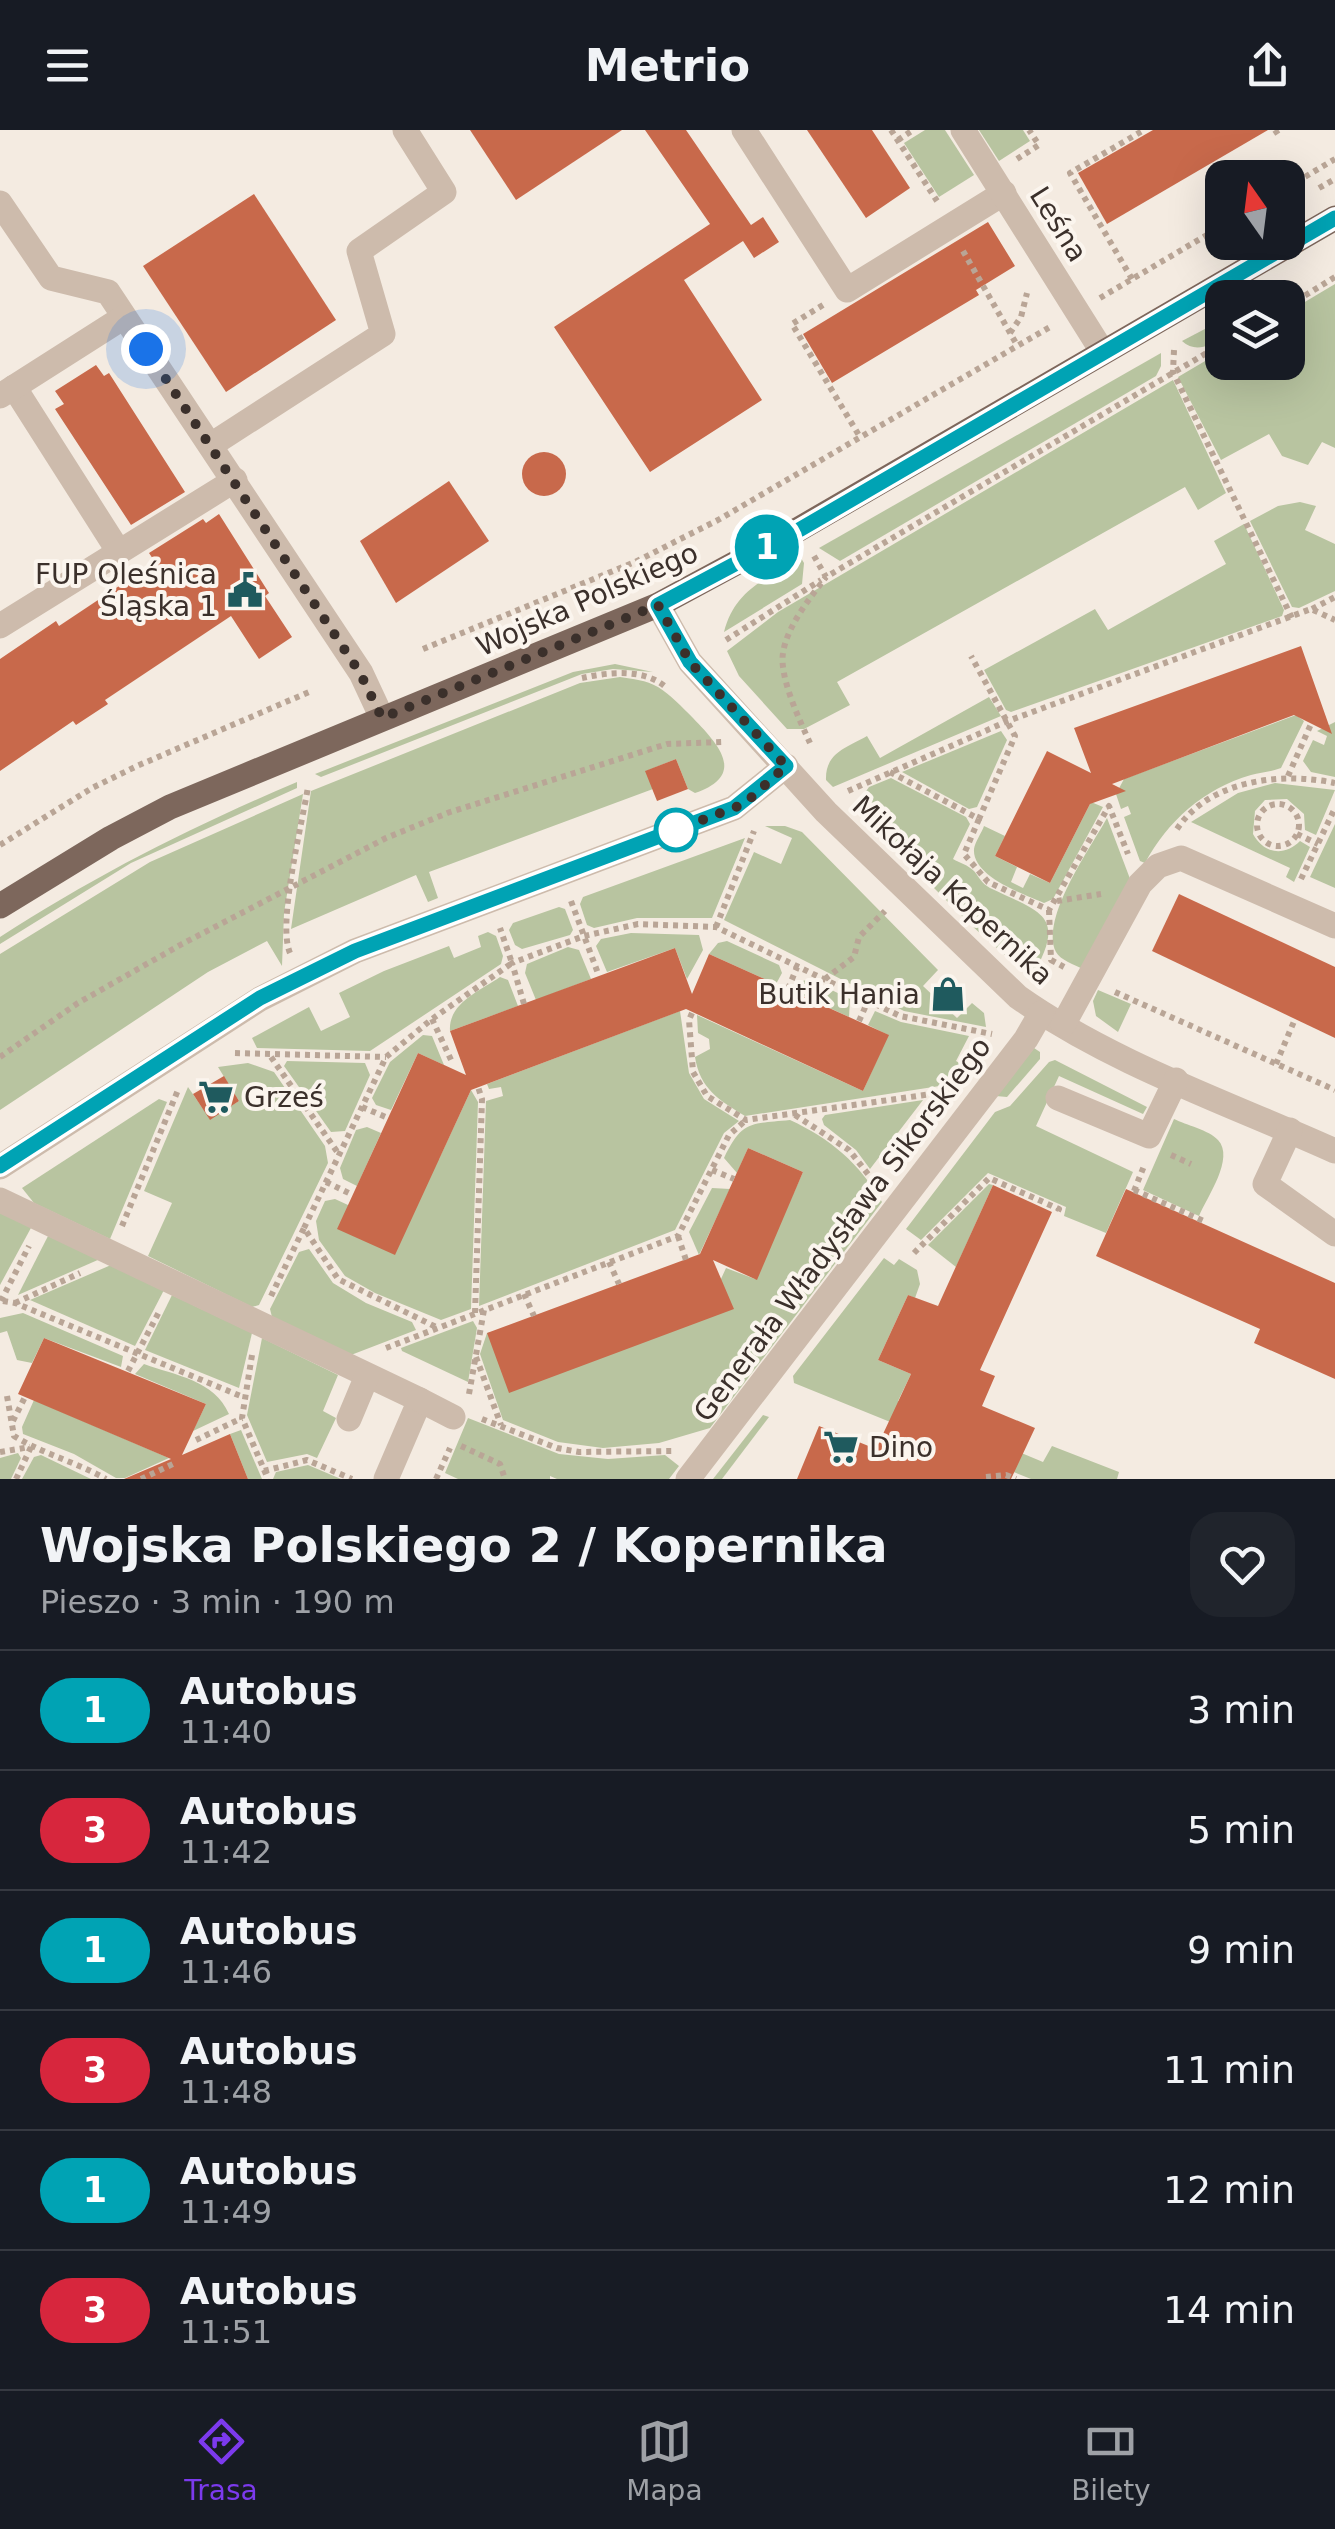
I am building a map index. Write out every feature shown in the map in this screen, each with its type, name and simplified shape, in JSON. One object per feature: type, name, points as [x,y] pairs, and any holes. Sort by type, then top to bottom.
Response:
[{"type":"main road","name":"Wojska Polskiego","points":[[0,906],[170,807],[658,605],[799,530],[1335,218]]},
{"type":"street","points":[[211,444],[383,334],[358,252],[444,192],[405,130]]},
{"type":"street","points":[[744,130],[847,290],[1004,193]]},
{"type":"street","name":"Leśna","points":[[962,130],[1102,351]]},
{"type":"street","points":[[0,204],[50,278],[108,292],[360,673],[382,718]]},
{"type":"street","points":[[120,552],[7,391],[124,317]]},
{"type":"street","points":[[0,626],[234,480]]},
{"type":"street","name":"Mikołaja Kopernika","points":[[658,605],[690,662],[839,825],[1018,997],[1052,1019],[1176,1080],[1335,1151]]},
{"type":"street","points":[[0,1166],[260,998],[301,977],[436,919],[734,808],[786,766]]},
{"type":"street","points":[[1149,875],[1182,858],[1335,926]]},
{"type":"street","name":"Generała Władysława Sikorskiego","points":[[688,1479],[1026,1038],[1052,1019],[1087,979],[1149,875]]},
{"type":"street","points":[[1058,1098],[1149,1136],[1176,1080]]},
{"type":"street","points":[[1290,1130],[1264,1184],[1335,1234]]},
{"type":"street","points":[[0,1200],[420,1400],[453,1430]]},
{"type":"street","points":[[348,1418],[367,1376]]},
{"type":"street","points":[[386,1479],[420,1400]]},
{"type":"path","points":[[898,140],[913,130]]},
{"type":"path","points":[[1132,280],[1070,173],[1144,130]]},
{"type":"path","points":[[1305,177],[1335,159]]},
{"type":"path","points":[[1100,299],[1205,236]]},
{"type":"path","points":[[1305,296],[1335,278]]},
{"type":"path","points":[[847,290],[792,324],[860,437]]},
{"type":"path","points":[[423,648],[635,562],[718,520],[1064,319]]},
{"type":"path","points":[[1174,350],[1173,372],[1292,618]]},
{"type":"path","points":[[726,640],[1205,354]]},
{"type":"path","points":[[813,554],[826,577]]},
{"type":"path","points":[[812,746],[798,716],[782,655],[788,637],[826,577]]},
{"type":"path","points":[[846,792],[1008,721],[1292,618],[1335,597]]},
{"type":"path","points":[[1311,609],[1335,620]]},
{"type":"path","points":[[971,656],[1015,736],[964,854],[988,882],[1049,910]]},
{"type":"path","points":[[582,678],[621,672],[659,681],[672,693]]},
{"type":"path","points":[[0,845],[92,788],[309,692]]},
{"type":"path","points":[[1288,776],[1312,724]]},
{"type":"path","points":[[711,730],[724,742],[729,759]]},
{"type":"path","points":[[0,1057],[78,1003],[386,838],[450,812],[667,744],[724,742]]},
{"type":"path","points":[[889,771],[979,818]]},
{"type":"path","points":[[1044,970],[1051,960],[1049,910],[1108,802],[1149,875],[1182,822],[1233,789],[1288,776],[1335,783]]},
{"type":"path","points":[[292,958],[287,945],[292,887],[308,787]]},
{"type":"path","points":[[1275,804],[1288,806],[1297,815],[1296,834],[1279,846],[1266,842],[1258,830],[1259,816],[1275,804]]},
{"type":"path","points":[[1289,906],[1335,808]]},
{"type":"path","points":[[716,927],[756,826]]},
{"type":"path","points":[[1296,834],[1318,844]]},
{"type":"path","points":[[569,896],[599,976]]},
{"type":"path","points":[[825,980],[854,957],[859,938],[887,909]]},
{"type":"path","points":[[498,921],[524,1004]]},
{"type":"path","points":[[352,1479],[307,1460],[266,1475],[242,1418],[244,1397],[259,1322],[386,1057],[432,1018],[512,963],[584,936],[638,924],[716,927],[900,1016],[992,1034]]},
{"type":"path","points":[[1051,960],[1335,1090]]},
{"type":"path","points":[[788,989],[797,966]]},
{"type":"path","points":[[859,1021],[868,1000]]},
{"type":"path","points":[[692,1012],[689,1020],[694,1072],[707,1096],[746,1120]]},
{"type":"path","points":[[432,1018],[452,1062]]},
{"type":"path","points":[[1276,1064],[1295,1019]]},
{"type":"path","points":[[218,1052],[386,1057]]},
{"type":"path","points":[[270,1056],[339,1154]]},
{"type":"path","points":[[15,1303],[106,1261],[184,1075]]},
{"type":"path","points":[[475,1313],[482,1099],[478,1087]]},
{"type":"path","points":[[343,1364],[678,1236],[729,1136],[746,1120],[962,1090]]},
{"type":"path","points":[[362,1106],[388,1118]]},
{"type":"path","points":[[794,1114],[849,1150],[866,1168],[893,1211]]},
{"type":"path","points":[[712,1170],[734,1179]]},
{"type":"path","points":[[914,1253],[989,1178],[1059,1209],[1057,1213]]},
{"type":"path","points":[[326,1182],[353,1195]]},
{"type":"path","points":[[1134,1190],[1206,1222]]},
{"type":"path","points":[[42,1220],[1,1301],[15,1303],[244,1397]]},
{"type":"path","points":[[304,1228],[338,1279],[438,1328]]},
{"type":"path","points":[[678,1236],[686,1260]]},
{"type":"path","points":[[609,1262],[619,1284]]},
{"type":"path","points":[[128,1371],[174,1283]]},
{"type":"path","points":[[524,1294],[534,1316]]},
{"type":"path","points":[[476,1356],[501,1426]]},
{"type":"path","points":[[7,1396],[14,1436],[106,1479]]},
{"type":"path","points":[[13,1421],[25,1396]]},
{"type":"path","points":[[505,1479],[500,1464],[453,1430],[466,1413],[557,1448],[580,1452],[682,1452]]},
{"type":"path","points":[[196,1440],[242,1418]]},
{"type":"path","points":[[0,1452],[32,1446]]},
{"type":"path","points":[[16,1479],[32,1446]]},
{"type":"path","points":[[141,1479],[172,1464]]},
{"type":"path","points":[[438,1475],[448,1479]]},
{"type":"path","points":[[986,1476],[1016,1479]]},
{"type":"green space","points":[[925,130],[945,130],[974,175],[939,197],[904,143]]},
{"type":"green space","points":[[979,130],[1023,130],[1030,141],[999,161]]},
{"type":"green space","points":[[1335,284],[1335,448],[1322,442],[1308,465],[1282,456],[1269,434],[1221,460],[1178,377],[1205,361],[1205,380],[1305,380],[1305,302]]},
{"type":"green space","points":[[1205,329],[1205,346],[1182,341]]},
{"type":"green space","points":[[1161,353],[1156,376],[840,561],[819,548]]},
{"type":"green space","points":[[1173,380],[1226,493],[1198,510],[1185,487],[837,682],[850,705],[804,729],[787,729],[739,676],[727,651],[778,612]]},
{"type":"green space","points":[[1300,502],[1316,506],[1305,530],[1335,544],[1335,591],[1299,608],[1292,607],[1250,521],[1278,506]]},
{"type":"green space","points":[[1244,524],[1284,610],[1282,616],[1011,712],[1006,710],[984,670],[1095,609],[1108,630],[1226,564],[1214,541]]},
{"type":"green space","points":[[801,558],[802,584],[724,632],[744,595]]},
{"type":"green space","points":[[615,664],[653,672],[613,669],[582,674],[321,777],[315,774],[573,672]]},
{"type":"green space","points":[[620,677],[653,685],[703,728],[723,759],[720,777],[711,786],[695,793],[688,789],[676,759],[646,771],[653,789],[429,872],[438,898],[428,902],[416,875],[291,929],[311,791],[580,683]]},
{"type":"green space","points":[[989,697],[1001,716],[833,787],[826,780],[833,757],[867,736],[880,758]]},
{"type":"green space","points":[[1296,715],[1304,721],[1281,768],[1234,781],[1202,798],[1176,820],[1145,863],[1140,861],[1124,817],[1131,814],[1128,806],[1121,809],[1116,794],[1124,779]]},
{"type":"green space","points":[[1335,722],[1335,777],[1311,772],[1303,761],[1313,740],[1324,745],[1327,736],[1317,731]]},
{"type":"green space","points":[[1001,731],[1007,740],[977,807],[969,809],[902,772]]},
{"type":"green space","points":[[891,778],[966,817],[970,824],[953,859],[972,869],[987,886],[1044,919],[1048,941],[1031,978],[972,926],[854,808],[869,787]]},
{"type":"green space","points":[[297,782],[297,788],[131,863],[0,944],[0,937],[108,873],[219,816]]},
{"type":"green space","points":[[1275,783],[1335,790],[1316,835],[1305,830],[1304,814],[1287,799],[1265,800],[1255,811],[1253,834],[1263,846],[1281,851],[1300,841],[1310,847],[1294,882],[1286,877],[1290,868],[1191,822],[1238,793]]},
{"type":"green space","points":[[303,794],[284,913],[282,966],[267,941],[208,972],[0,1110],[0,954],[150,862]]},
{"type":"green space","points":[[1091,802],[1103,807],[1053,899],[1044,903],[1013,889],[990,876],[976,859],[974,849],[984,826],[1005,836],[995,856],[1017,867],[1011,882],[1023,888],[1030,874],[1050,883]]},
{"type":"green space","points":[[1107,818],[1132,884],[1083,969],[1056,952],[1055,921],[1069,884]]},
{"type":"green space","points":[[1335,824],[1335,888],[1310,877]]},
{"type":"green space","points":[[765,826],[785,826],[802,832],[938,970],[923,986],[957,1018],[972,1003],[984,1013],[986,1027],[904,1011],[724,920],[754,852],[781,864],[792,838]]},
{"type":"green space","points":[[745,838],[712,918],[637,918],[594,928],[587,925],[580,904],[583,897]]},
{"type":"green space","points":[[559,907],[565,909],[573,930],[570,935],[522,949],[515,945],[509,930],[513,923]]},
{"type":"green space","points":[[488,932],[496,936],[503,956],[501,964],[370,1051],[257,1048],[252,1038],[309,1007],[321,1031],[350,1017],[339,993],[449,946],[454,958],[481,947],[478,936]]},
{"type":"green space","points":[[631,933],[699,935],[703,950],[687,979],[675,948],[607,972],[596,946],[601,939]]},
{"type":"green space","points":[[727,941],[779,965],[782,973],[776,984],[709,954],[718,943]]},
{"type":"green space","points":[[568,947],[579,950],[591,979],[536,1000],[525,973],[527,964]]},
{"type":"green space","points":[[500,977],[508,980],[518,1006],[450,1031],[460,1005]]},
{"type":"green space","points":[[809,979],[850,999],[849,1017],[795,992],[800,982]]},
{"type":"green space","points":[[1098,990],[1131,1004],[1118,1032],[1096,1016],[1093,1001]]},
{"type":"green space","points":[[680,1011],[689,1073],[704,1099],[739,1121],[724,1133],[675,1230],[479,1306],[486,1101],[503,1096],[501,1087],[489,1089],[487,1084]]},
{"type":"green space","points":[[875,1011],[901,1022],[969,1036],[956,1061],[969,1069],[959,1083],[745,1116],[712,1093],[701,1077],[695,1057],[710,1049],[709,1039],[698,1033],[697,1015],[863,1091],[888,1035],[868,1025]]},
{"type":"green space","points":[[423,1035],[432,1036],[444,1065],[418,1053],[391,1110],[376,1105],[372,1098],[390,1062]]},
{"type":"green space","points":[[1034,1048],[1040,1052],[1040,1059],[1007,1097],[996,1096]]},
{"type":"green space","points":[[1055,1060],[1147,1107],[1143,1114],[1059,1076],[1036,1126],[1133,1172],[1106,1233],[1064,1216],[1066,1207],[988,1173],[921,1240],[906,1229],[995,1112],[1010,1106]]},
{"type":"green space","points":[[287,1061],[365,1063],[370,1075],[345,1131],[331,1132],[284,1066]]},
{"type":"green space","points":[[248,1063],[274,1072],[325,1146],[328,1163],[259,1305],[252,1307],[148,1256],[172,1203],[144,1191],[188,1087],[210,1119],[239,1101],[218,1067]]},
{"type":"green space","points":[[471,1090],[478,1102],[471,1309],[441,1320],[345,1276],[319,1240],[316,1221],[325,1201],[335,1199],[348,1205],[439,1159]]},
{"type":"green space","points":[[159,1099],[167,1102],[110,1239],[34,1203],[22,1188]]},
{"type":"green space","points":[[923,1100],[870,1169],[856,1150],[824,1125],[822,1119],[825,1115]]},
{"type":"green space","points":[[1174,1119],[1209,1133],[1222,1148],[1222,1167],[1199,1216],[1143,1190]]},
{"type":"green space","points":[[790,1120],[843,1154],[864,1175],[882,1202],[710,1428],[659,1443],[603,1448],[558,1442],[503,1420],[480,1354],[487,1333],[721,1279],[726,1268],[755,1279],[803,1172],[748,1148],[737,1173],[724,1158],[736,1137],[749,1126]]},
{"type":"green space","points":[[367,1127],[381,1133],[357,1186],[343,1179],[340,1168],[356,1130]]},
{"type":"green space","points":[[989,1184],[993,1185],[956,1267],[928,1245]]},
{"type":"green space","points":[[712,1188],[730,1189],[699,1255],[689,1232]]},
{"type":"green space","points":[[0,1209],[32,1226],[0,1285]]},
{"type":"green space","points":[[48,1236],[100,1259],[18,1295]]},
{"type":"green space","points":[[309,1249],[333,1283],[366,1303],[412,1322],[416,1330],[351,1355],[272,1317],[270,1309],[299,1252]]},
{"type":"green space","points":[[884,1258],[894,1265],[899,1259],[917,1270],[920,1284],[915,1298],[908,1295],[878,1360],[911,1374],[898,1401],[1043,1462],[1052,1446],[1119,1472],[1117,1479],[1031,1479],[794,1383],[793,1376]]},
{"type":"green space","points":[[111,1265],[164,1290],[135,1346],[30,1300]]},
{"type":"green space","points":[[172,1295],[252,1333],[239,1388],[145,1350]]},
{"type":"green space","points":[[23,1313],[123,1356],[121,1367],[44,1338],[32,1363],[17,1360],[7,1331],[0,1333],[0,1318]]},
{"type":"green space","points":[[473,1321],[477,1328],[468,1382],[402,1351],[401,1348]]},
{"type":"green space","points":[[262,1338],[338,1375],[323,1411],[336,1418],[317,1458],[307,1454],[267,1462],[247,1415]]},
{"type":"green space","points":[[144,1364],[204,1386],[229,1414],[193,1431],[206,1404],[135,1374]]},
{"type":"green space","points":[[34,1400],[169,1458],[125,1478],[116,1478],[74,1454],[23,1434],[22,1427]]},
{"type":"green space","points":[[763,1415],[769,1417],[722,1479],[713,1479]]},
{"type":"green space","points":[[468,1418],[559,1454],[608,1459],[665,1455],[679,1466],[669,1479],[458,1479],[445,1473]]},
{"type":"green space","points":[[241,1430],[262,1479],[248,1479],[230,1434]]},
{"type":"green space","points":[[18,1453],[21,1458],[11,1479],[0,1479],[0,1458]]},
{"type":"green space","points":[[41,1455],[91,1479],[22,1479],[34,1457]]},
{"type":"green space","points":[[308,1465],[341,1479],[273,1479],[276,1472]]},
{"type":"building","points":[[470,130],[622,130],[516,200]]},
{"type":"building","points":[[645,130],[686,130],[751,225],[763,217],[779,242],[754,258],[743,241],[684,280],[762,400],[650,472],[554,327],[710,224]]},
{"type":"building","points":[[807,130],[872,130],[910,188],[866,218]]},
{"type":"building","points":[[1153,130],[1268,130],[1217,160],[1205,160],[1205,167],[1107,224],[1078,173]]},
{"type":"building","points":[[254,194],[336,320],[226,392],[143,266]]},
{"type":"building","points":[[988,222],[1015,266],[976,290],[979,295],[832,383],[803,334]]},
{"type":"building","points":[[96,365],[104,376],[109,373],[185,492],[131,525],[55,409],[64,404],[55,391]]},
{"type":"building","points":[[544,452],[560,458],[566,474],[560,490],[544,496],[528,490],[522,474],[528,458]]},
{"type":"building","points":[[449,481],[489,541],[396,603],[360,541]]},
{"type":"building","points":[[219,514],[292,637],[259,659],[231,616],[105,700],[108,704],[76,725],[73,721],[0,771],[0,659],[56,621],[59,626],[155,562],[149,553],[203,519],[206,523]]},
{"type":"building","points":[[1301,646],[1332,734],[1294,715],[1112,784],[1126,791],[1090,804],[1050,883],[995,856],[1047,751],[1091,773],[1074,728]]},
{"type":"building","points":[[676,759],[688,789],[657,801],[645,771]]},
{"type":"building","points":[[1179,894],[1335,967],[1335,1038],[1152,951]]},
{"type":"building","points":[[675,948],[692,994],[709,954],[889,1035],[863,1091],[686,1009],[471,1090],[395,1255],[337,1229],[418,1053],[466,1075],[450,1031]]},
{"type":"building","name":"Grześ","points":[[224,1076],[239,1101],[210,1120],[193,1094]]},
{"type":"building","points":[[748,1148],[803,1172],[757,1280],[713,1260],[734,1309],[509,1393],[487,1333],[700,1254]]},
{"type":"building","points":[[993,1185],[1052,1212],[980,1370],[995,1376],[982,1406],[1035,1428],[1011,1479],[797,1479],[819,1426],[876,1449],[911,1374],[878,1360],[908,1295],[938,1306]]},
{"type":"building","points":[[1126,1189],[1335,1283],[1335,1379],[1254,1343],[1260,1329],[1096,1256]]},
{"type":"building","points":[[44,1338],[206,1404],[182,1455],[230,1434],[248,1479],[124,1479],[171,1459],[18,1394]]},
{"type":"bus line","name":"1","points":[[0,1166],[260,998],[301,977],[436,919],[744,804],[786,766],[690,662],[658,605],[799,530],[1335,218]]},
{"type":"place","name":"FUP Oleśnica Śląska 1","points":[[245,590]]},
{"type":"place","name":"Butik Hania","points":[[948,994]]},
{"type":"place","name":"Grześ","points":[[216,1097]]},
{"type":"place","name":"Dino","points":[[841,1447]]},
{"type":"route","points":[[146,349],[360,673],[382,718],[658,605],[690,662],[786,766],[744,804],[676,830]]}]
